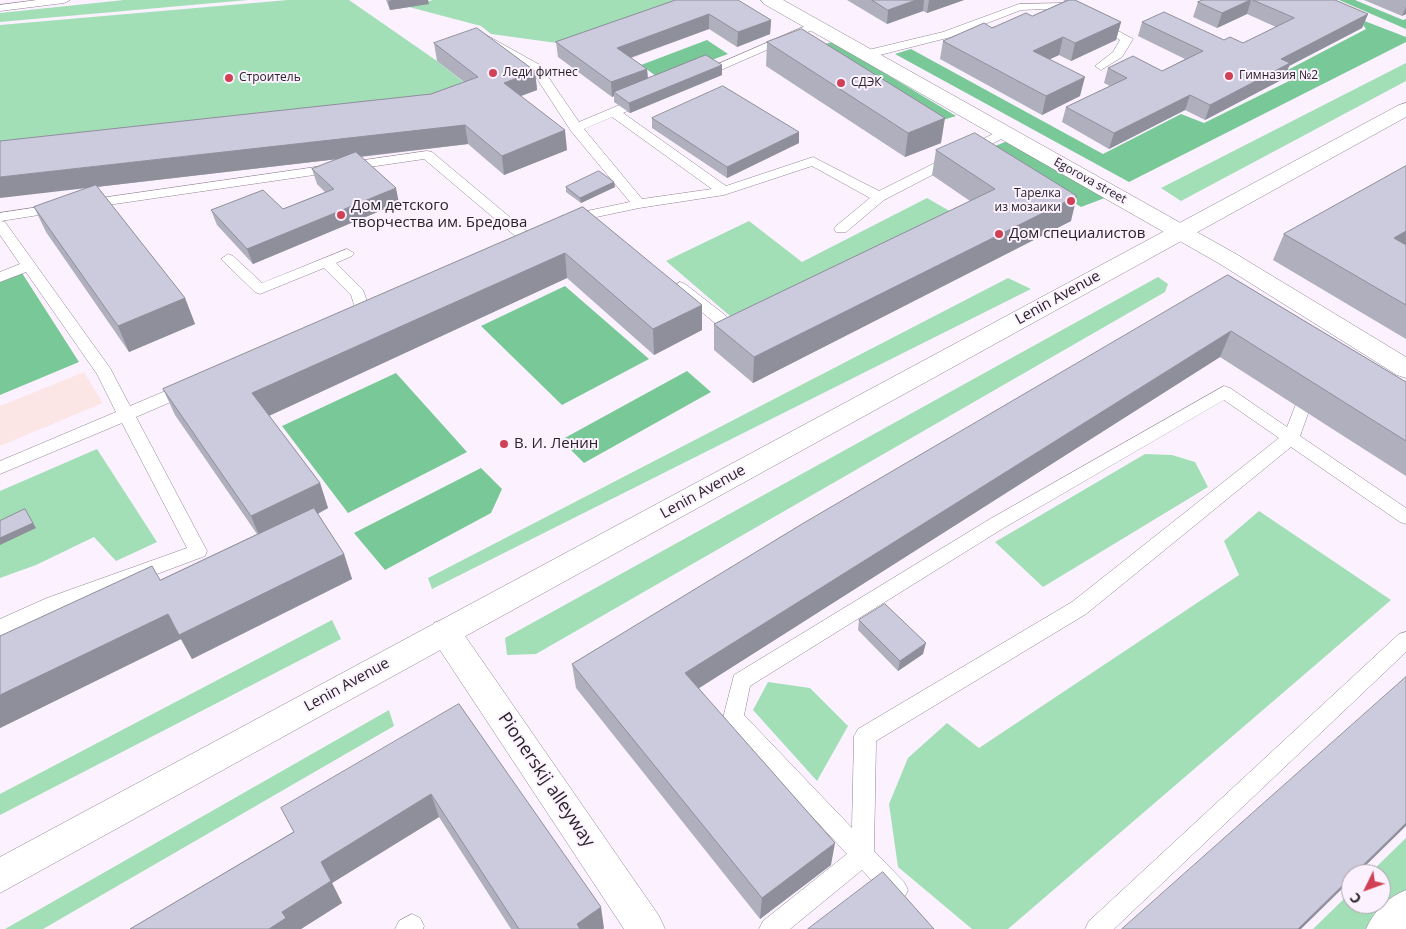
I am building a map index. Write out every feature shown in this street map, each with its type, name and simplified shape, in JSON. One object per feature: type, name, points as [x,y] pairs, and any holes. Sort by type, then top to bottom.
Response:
[{"type":"main road","name":"Egorova street","points":[[770,0],[1180,232],[1370,356],[1406,369]]},
{"type":"main road","name":"Lenin Avenue","points":[[0,876],[1406,109]]},
{"type":"main road","name":"Pionerskij alleyway","points":[[445,632],[646,929]]},
{"type":"main road","points":[[1385,929],[1406,908]]},
{"type":"lane","points":[[0,8],[64,0]]},
{"type":"lane","points":[[868,54],[947,34],[1019,8],[1063,5]]},
{"type":"lane","points":[[1088,18],[1127,38],[1118,54],[1101,66]]},
{"type":"lane","points":[[692,78],[815,25]]},
{"type":"lane","points":[[474,40],[488,38],[536,68],[576,128],[639,204]]},
{"type":"lane","points":[[576,128],[656,93]]},
{"type":"lane","points":[[612,112],[724,191]]},
{"type":"lane","points":[[841,229],[879,197],[1006,133]]},
{"type":"lane","points":[[0,217],[427,155],[525,238]]},
{"type":"lane","points":[[507,246],[571,218],[639,204],[724,191],[813,161],[879,197]]},
{"type":"lane","points":[[587,214],[602,226]]},
{"type":"lane","points":[[0,225],[104,372],[198,551],[54,604],[0,628]]},
{"type":"lane","points":[[228,259],[260,289],[347,253]]},
{"type":"lane","points":[[326,262],[358,293],[362,310]]},
{"type":"lane","points":[[0,277],[29,266]]},
{"type":"lane","points":[[665,276],[720,319]]},
{"type":"lane","points":[[344,318],[380,302]]},
{"type":"lane","points":[[0,468],[128,415],[203,381]]},
{"type":"lane","points":[[908,902],[733,718],[741,681],[996,524],[1224,392],[1406,517]]},
{"type":"lane","points":[[863,855],[864,736],[1079,608],[1291,438],[1302,408]]},
{"type":"lane","points":[[1097,929],[1406,640]]},
{"type":"lane","points":[[771,929],[863,855]]},
{"type":"shaded area","points":[[84,372],[103,403],[0,446],[0,406]]},
{"type":"green space","points":[[124,0],[248,0],[0,22],[0,13]]},
{"type":"green space","name":"Строитель","points":[[288,0],[349,0],[437,61],[481,96],[0,161],[0,25]]},
{"type":"green space","points":[[433,0],[685,0],[557,43],[491,34],[481,26],[409,7]]},
{"type":"green space","points":[[1310,0],[1406,37],[1406,42],[1129,182],[895,54],[911,49],[1103,154],[1181,114],[1204,123],[1291,80],[1282,73],[1366,29],[1363,25]]},
{"type":"green space","points":[[1339,0],[1355,0],[1403,20],[1406,19],[1406,29]]},
{"type":"green space","points":[[707,40],[728,54],[660,79],[641,65]]},
{"type":"green space","points":[[833,42],[956,116],[933,123],[812,47]]},
{"type":"green space","points":[[1406,63],[1406,81],[1181,201],[1161,188]]},
{"type":"green space","points":[[1012,139],[1110,196],[1081,207],[988,149]]},
{"type":"green space","points":[[927,198],[962,218],[737,322],[666,261],[749,221],[802,262]]},
{"type":"green space","points":[[22,273],[79,362],[0,395],[0,281]]},
{"type":"green space","points":[[1158,277],[1168,284],[1165,292],[536,654],[507,655],[505,638]]},
{"type":"green space","points":[[1008,278],[1031,289],[432,589],[428,578]]},
{"type":"green space","points":[[565,286],[649,359],[562,405],[481,326]]},
{"type":"green space","points":[[687,371],[711,392],[584,463],[561,440]]},
{"type":"green space","points":[[396,373],[467,452],[348,513],[282,426]]},
{"type":"green space","points":[[97,449],[157,542],[116,561],[94,537],[36,565],[0,578],[0,491]]},
{"type":"green space","points":[[1145,454],[1172,455],[1195,462],[1208,487],[1043,587],[995,542]]},
{"type":"green space","points":[[481,468],[502,489],[491,513],[385,570],[354,533]]},
{"type":"green space","points":[[1259,511],[1391,600],[1008,929],[972,929],[898,867],[889,804],[908,758],[947,723],[979,748],[1239,575],[1224,541]]},
{"type":"green space","points":[[332,620],[341,639],[0,815],[0,794]]},
{"type":"green space","points":[[768,682],[810,688],[848,726],[817,781],[753,710]]},
{"type":"green space","points":[[389,710],[394,726],[43,929],[5,929]]},
{"type":"green space","points":[[1406,838],[1406,891],[1391,906],[1391,864],[1379,864]]},
{"type":"green space","points":[[1341,902],[1341,914],[1383,914],[1368,929],[1313,929]]},
{"type":"building","points":[[676,0],[738,0],[771,20],[738,32],[709,14],[617,48],[647,69],[611,82],[556,42]]},
{"type":"building","points":[[872,0],[916,0],[888,10]]},
{"type":"building","points":[[1069,0],[1075,0],[1121,22],[1075,43],[1063,37],[1033,51],[1085,77],[1046,96],[943,41],[984,23],[992,28],[1026,13],[1032,16]]},
{"type":"building","points":[[1203,0],[1250,0],[1222,13],[1198,2]]},
{"type":"building","name":"Гимназия №2","points":[[1253,0],[1335,0],[1368,14],[1281,59],[1290,63],[1210,105],[1190,95],[1114,133],[1066,107],[1127,78],[1108,68],[1133,56],[1162,71],[1203,51],[1142,22],[1164,12],[1224,40],[1230,37],[1243,43],[1294,18]]},
{"type":"building","points":[[477,28],[535,71],[504,83],[565,130],[502,156],[465,125],[0,177],[0,141],[431,94],[478,77],[434,43]]},
{"type":"building","points":[[802,29],[945,118],[908,133],[767,42]]},
{"type":"building","points":[[706,55],[722,65],[629,103],[614,92]]},
{"type":"building","points":[[723,86],[799,132],[727,167],[652,118]]},
{"type":"building","points":[[975,133],[1077,196],[754,357],[714,324],[995,189],[936,150]]},
{"type":"building","points":[[356,152],[396,188],[247,249],[211,210],[263,190],[283,209],[334,189],[312,169]]},
{"type":"building","points":[[1406,166],[1406,231],[1394,238],[1406,245],[1406,305],[1284,234]]},
{"type":"building","points":[[599,171],[614,182],[580,198],[566,187]]},
{"type":"building","points":[[96,185],[185,298],[118,326],[34,207]]},
{"type":"building","points":[[583,207],[702,305],[653,329],[565,253],[252,393],[320,483],[251,516],[163,389]]},
{"type":"building","points":[[1228,275],[1406,382],[1406,441],[1231,331],[685,673],[835,843],[762,898],[572,664],[802,524]]},
{"type":"building","points":[[314,508],[344,554],[179,635],[168,614],[0,695],[0,636],[152,566],[160,580]]},
{"type":"building","points":[[25,509],[33,523],[0,538],[0,521]]},
{"type":"building","points":[[885,604],[926,643],[900,661],[859,620]]},
{"type":"building","points":[[1406,677],[1406,823],[1364,864],[1341,864],[1341,887],[1298,929],[1122,929]]},
{"type":"building","points":[[459,704],[601,907],[577,924],[580,929],[519,929],[431,794],[321,862],[331,881],[282,912],[286,918],[269,929],[130,929],[294,832],[281,808]]},
{"type":"building","points":[[883,872],[934,929],[808,929]]},
{"type":"place","name":"Леди фитнес","points":[[493,73]]},
{"type":"place","name":"Гимназия №2","points":[[1229,76]]},
{"type":"place","name":"Строитель","points":[[229,78]]},
{"type":"place","name":"СДЭК","points":[[841,83]]},
{"type":"place","name":"Тарелка из мозаики","points":[[1071,201]]},
{"type":"place","name":"Дом детского творчества им. Бредова","points":[[341,215]]},
{"type":"place","name":"Дом специалистов","points":[[999,234]]},
{"type":"place","name":"В. И. Ленин","points":[[504,444]]}]
